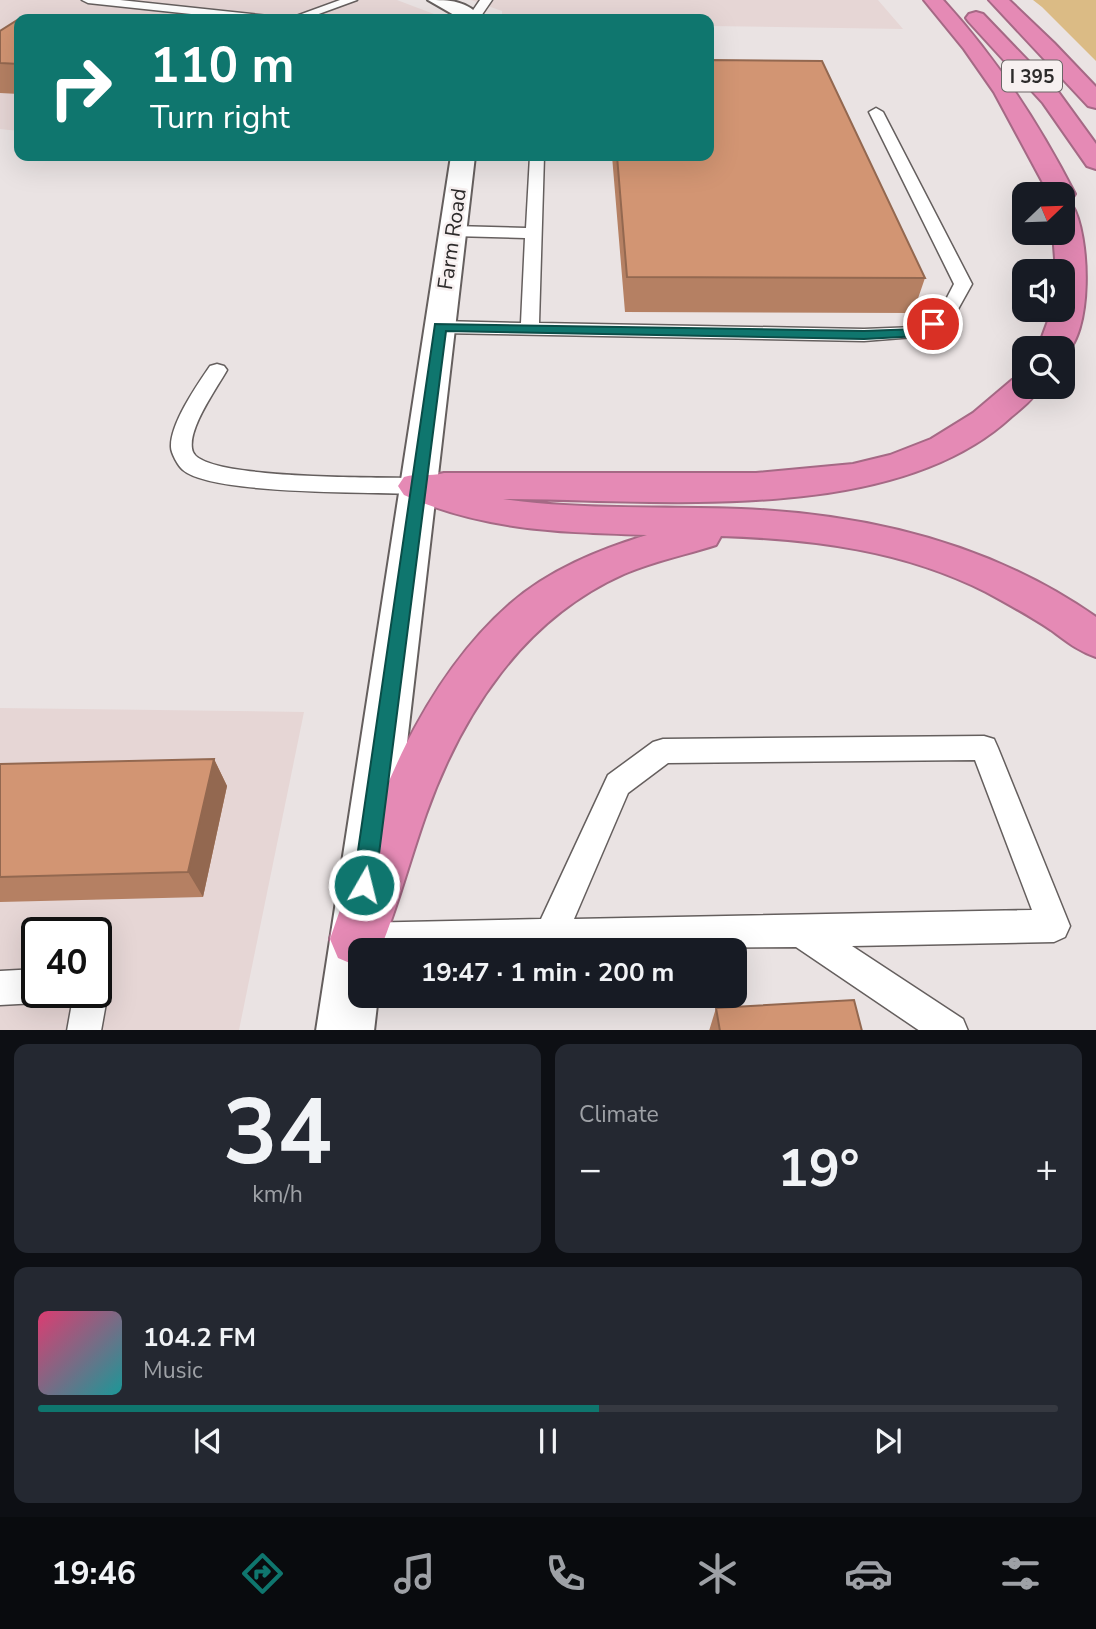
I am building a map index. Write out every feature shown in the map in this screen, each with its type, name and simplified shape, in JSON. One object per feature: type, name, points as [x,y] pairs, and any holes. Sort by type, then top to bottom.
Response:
[{"type":"highway","points":[[933,0],[972,44],[1006,91],[1056,182]]},
{"type":"highway","name":"I 395","points":[[957,0],[989,29],[1036,80],[1096,161]]},
{"type":"highway","name":"I 395","points":[[998,0],[1096,102]]},
{"type":"highway","points":[[1015,15],[1096,87]]},
{"type":"highway","points":[[1075,223],[1096,266]]},
{"type":"highway","points":[[1060,336],[1071,291],[1069,245]]},
{"type":"highway","points":[[417,486],[753,488],[844,480],[912,461],[955,442],[995,414],[1012,398]]},
{"type":"highway","points":[[417,486],[468,507],[527,516],[814,527],[877,539],[955,563],[1023,593],[1096,640]]},
{"type":"highway","points":[[357,938],[390,844],[428,754],[465,687],[515,625],[567,585],[643,551],[710,533],[784,526]]},
{"type":"street","points":[[437,0],[466,14]]},
{"type":"street","name":"Farm Road","points":[[357,938],[462,161]]},
{"type":"street","name":"Farm Road","points":[[345,1030],[348,1008]]},
{"type":"lane","points":[[88,0],[221,14]]},
{"type":"lane","points":[[309,14],[351,0]]},
{"type":"lane","points":[[440,327],[864,335],[920,332],[946,316],[963,284],[876,112]]},
{"type":"lane","points":[[530,328],[537,161]]},
{"type":"lane","points":[[453,231],[534,233]]},
{"type":"lane","points":[[217,370],[183,430],[181,450],[190,465],[207,473],[259,481],[417,486]]},
{"type":"lane","points":[[421,938],[550,936],[802,932],[1054,926],[984,748],[663,751],[618,784],[550,936]]},
{"type":"lane","points":[[802,932],[949,1030]]},
{"type":"lane","points":[[0,988],[21,987]]},
{"type":"lane","points":[[84,1030],[88,1008]]},
{"type":"shaded area","points":[[0,0],[397,0],[434,14],[14,14],[14,130],[0,129]]},
{"type":"shaded area","points":[[471,0],[878,0],[903,29],[714,26],[714,14],[502,14],[502,11]]},
{"type":"shaded area","points":[[1033,0],[1096,0],[1096,61],[1042,7]]},
{"type":"shaded area","points":[[0,708],[304,712],[239,1030],[0,1030]]},
{"type":"building","points":[[14,22],[14,64],[0,63],[0,31]]},
{"type":"building","points":[[714,60],[822,61],[925,278],[627,277],[617,161],[714,161]]},
{"type":"building","points":[[214,759],[188,872],[0,877],[0,764]]},
{"type":"building","points":[[854,1000],[862,1030],[720,1030],[716,1008]]},
{"type":"route","points":[[364,885],[440,327],[864,335],[920,332],[933,324]]}]
